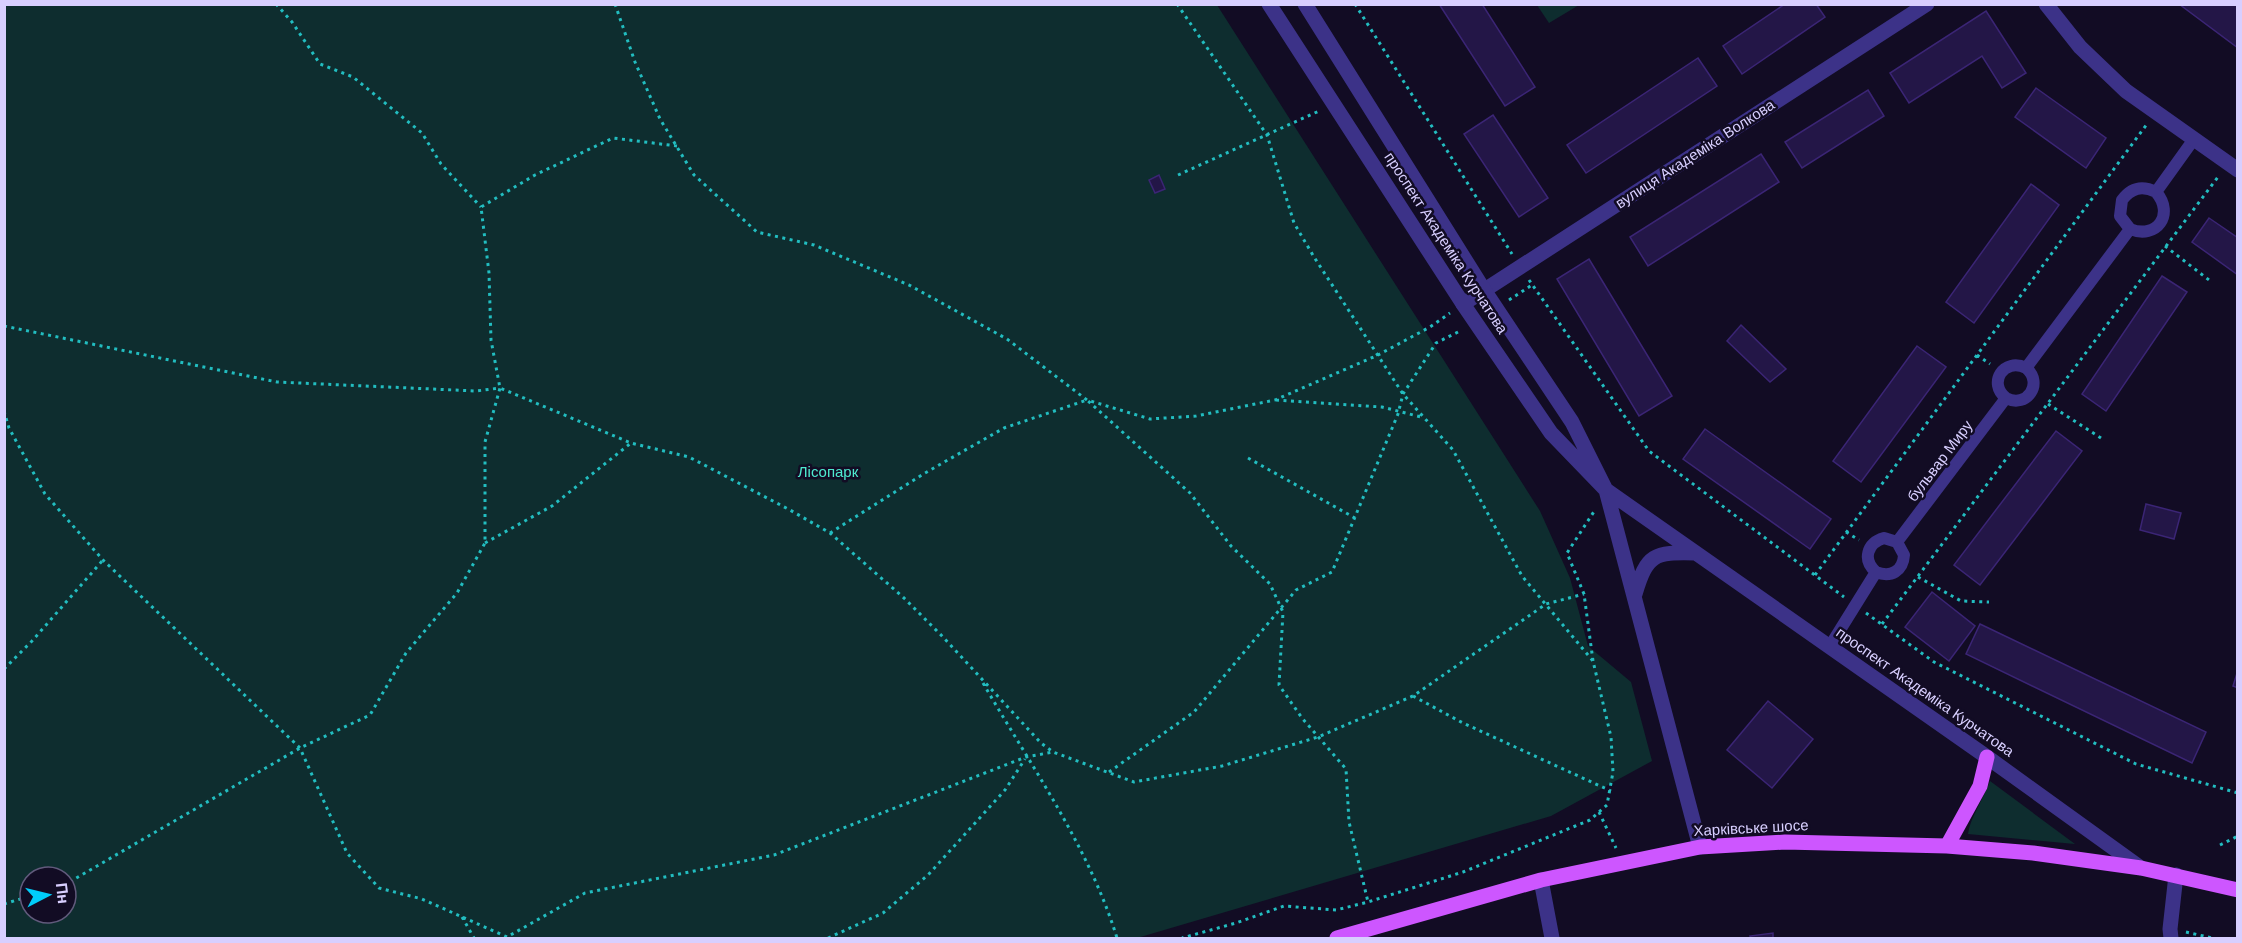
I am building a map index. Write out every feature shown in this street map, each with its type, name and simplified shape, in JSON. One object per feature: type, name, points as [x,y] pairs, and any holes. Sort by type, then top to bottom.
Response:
[{"type":"main road","points":[[1947,846],[1980,786],[1987,757]]},
{"type":"main road","name":"Харківське шосе","points":[[1337,939],[1541,880],[1700,847],[1785,842],[1947,846],[2032,853],[2141,868]]},
{"type":"main road","name":"проспект Академіка Курчатова","points":[[2141,868],[2238,890]]},
{"type":"street","name":"проспект Академіка Курчатова","points":[[1269,4],[1463,304],[1551,433],[1606,490],[1830,646],[2141,868]]},
{"type":"street","name":"проспект Академіка Курчатова","points":[[1305,4],[1484,291],[1572,422],[1606,490]]},
{"type":"street","name":"вулиця Академіка Волкова","points":[[1463,304],[1927,4]]},
{"type":"street","points":[[2046,4],[2080,47],[2126,91],[2233,167]]},
{"type":"street","points":[[2156,192],[2194,139]]},
{"type":"street","points":[[2149,188],[2156,192],[2164,207],[2164,215],[2160,223],[2154,229],[2146,232],[2130,229],[2120,216],[2122,200],[2133,189],[2149,188]]},
{"type":"street","points":[[2026,368],[2130,229]]},
{"type":"street","points":[[2015,364],[2026,368],[2030,371],[2034,382],[2031,394],[2015,402],[2006,398],[1997,383],[2001,372],[2015,364]]},
{"type":"street","name":"бульвар Миру","points":[[1898,542],[2006,398]]},
{"type":"street","points":[[1606,490],[1700,847]]},
{"type":"street","points":[[1884,538],[1898,542],[1904,555],[1902,566],[1893,574],[1876,572],[1869,564],[1870,547],[1874,542],[1884,538]]},
{"type":"street","points":[[1635,594],[1650,560],[1666,552],[1695,554]]},
{"type":"street","points":[[1830,646],[1876,572]]},
{"type":"street","points":[[2171,939],[2176,875]]},
{"type":"street","points":[[1541,880],[1552,939]]},
{"type":"path","points":[[78,877],[300,748],[370,716],[406,653],[457,593],[485,543],[485,442],[500,388],[491,340],[489,273],[481,207],[441,164],[422,133],[353,77],[320,64],[292,22],[276,4]]},
{"type":"path","points":[[615,4],[635,62],[660,119],[694,175],[757,232],[814,245],[909,285],[1007,339],[1087,400],[1190,493],[1232,546],[1270,584],[1283,612],[1279,685],[1302,718],[1346,769],[1349,822],[1368,902]]},
{"type":"path","points":[[1177,4],[1267,135],[1294,223],[1314,257],[1403,394],[1422,418],[1453,450],[1522,576],[1593,662]]},
{"type":"path","points":[[1355,4],[1520,267],[1649,451],[1934,662],[2136,764],[2238,793]]},
{"type":"path","points":[[1179,175],[1334,104]]},
{"type":"path","points":[[1815,575],[2156,113]]},
{"type":"path","points":[[481,207],[535,175],[613,138],[677,146]]},
{"type":"path","points":[[1882,624],[2165,246],[2233,167]]},
{"type":"path","points":[[2165,246],[2209,280]]},
{"type":"path","points":[[1506,302],[1532,285]]},
{"type":"path","points":[[830,533],[925,473],[1004,428],[1087,400],[1150,419],[1197,416],[1275,400],[1378,355],[1431,327],[1463,304]]},
{"type":"path","points":[[4,326],[277,382],[476,391],[500,388],[631,443],[689,457],[830,533],[904,598],[1041,743],[1053,752],[1134,782],[1222,766],[1318,737],[1413,696],[1546,604],[1584,594]]},
{"type":"path","points":[[1108,773],[1194,712],[1296,590],[1332,572],[1399,412],[1403,394],[1436,343],[1460,331]]},
{"type":"path","points":[[2031,394],[2101,438]]},
{"type":"path","points":[[1275,400],[1383,406],[1422,418]]},
{"type":"path","points":[[4,411],[9,428],[45,494],[103,560],[300,748],[347,853],[379,888],[422,899],[507,937],[585,893],[774,855],[1026,757],[1053,752]]},
{"type":"path","points":[[485,543],[552,506],[631,443]]},
{"type":"path","points":[[1248,458],[1355,518]]},
{"type":"path","points":[[1182,939],[1284,906],[1336,910],[1368,902],[1462,872],[1590,820],[1607,805],[1613,772],[1611,737],[1593,662],[1584,594],[1567,553],[1606,490]]},
{"type":"path","points":[[4,669],[33,641],[103,560]]},
{"type":"path","points":[[1902,566],[1961,601],[1989,602]]},
{"type":"path","points":[[980,678],[1082,853],[1106,902],[1118,939]]},
{"type":"path","points":[[1413,696],[1463,723],[1611,791]]},
{"type":"path","points":[[828,939],[883,913],[928,875],[1005,790],[1026,757]]},
{"type":"path","points":[[1599,812],[1623,862]]},
{"type":"path","points":[[2220,845],[2238,836]]},
{"type":"path","points":[[461,916],[474,939]]},
{"type":"path","points":[[2200,936],[2212,939]]},
{"type":"green space","name":"Лісопарк","points":[[5,5],[1217,5],[1540,511],[1570,578],[1588,646],[1631,682],[1652,761],[1551,816],[1137,938],[5,938]]},
{"type":"green space","points":[[1537,5],[1579,5],[1549,23]]},
{"type":"green space","points":[[1990,781],[2075,844],[1968,834],[1971,821]]},
{"type":"building","points":[[1439,4],[1482,4],[1535,87],[1505,106]]},
{"type":"building","points":[[1785,4],[1816,4],[1825,17],[1742,74],[1723,46]]},
{"type":"building","points":[[2179,4],[2238,5],[2238,48]]},
{"type":"building","points":[[1986,11],[2026,73],[2002,88],[1982,56],[1909,103],[1890,73]]},
{"type":"building","points":[[1698,58],[1717,86],[1586,173],[1567,145]]},
{"type":"building","points":[[2036,88],[2106,138],[2086,168],[2015,117]]},
{"type":"building","points":[[1868,90],[1884,116],[1802,168],[1785,142]]},
{"type":"building","points":[[1493,115],[1548,198],[1519,217],[1464,134]]},
{"type":"building","points":[[1761,154],[1779,182],[1648,266],[1630,237]]},
{"type":"building","points":[[1159,175],[1165,189],[1155,193],[1149,180]]},
{"type":"building","points":[[2031,184],[2059,205],[1974,323],[1946,302]]},
{"type":"building","points":[[2209,218],[2238,238],[2238,275],[2192,242]]},
{"type":"building","points":[[1589,259],[1672,396],[1639,416],[1557,279]]},
{"type":"building","points":[[2162,276],[2187,292],[2106,411],[2082,394]]},
{"type":"building","points":[[1741,325],[1786,369],[1770,382],[1727,341]]},
{"type":"building","points":[[1917,346],[1946,367],[1861,482],[1833,461]]},
{"type":"building","points":[[1705,429],[1831,519],[1810,549],[1683,459]]},
{"type":"building","points":[[2056,431],[2082,451],[1980,585],[1954,565]]},
{"type":"building","points":[[2146,504],[2181,513],[2174,539],[2140,530]]},
{"type":"building","points":[[1932,592],[1975,626],[1949,661],[1905,627]]},
{"type":"building","points":[[1980,624],[2206,732],[2192,763],[1966,654]]},
{"type":"building","points":[[2238,670],[2238,688],[2233,686]]},
{"type":"building","points":[[1768,701],[1813,739],[1772,788],[1727,750]]},
{"type":"building","points":[[1773,933],[1773,938],[1751,938],[1750,936]]}]
